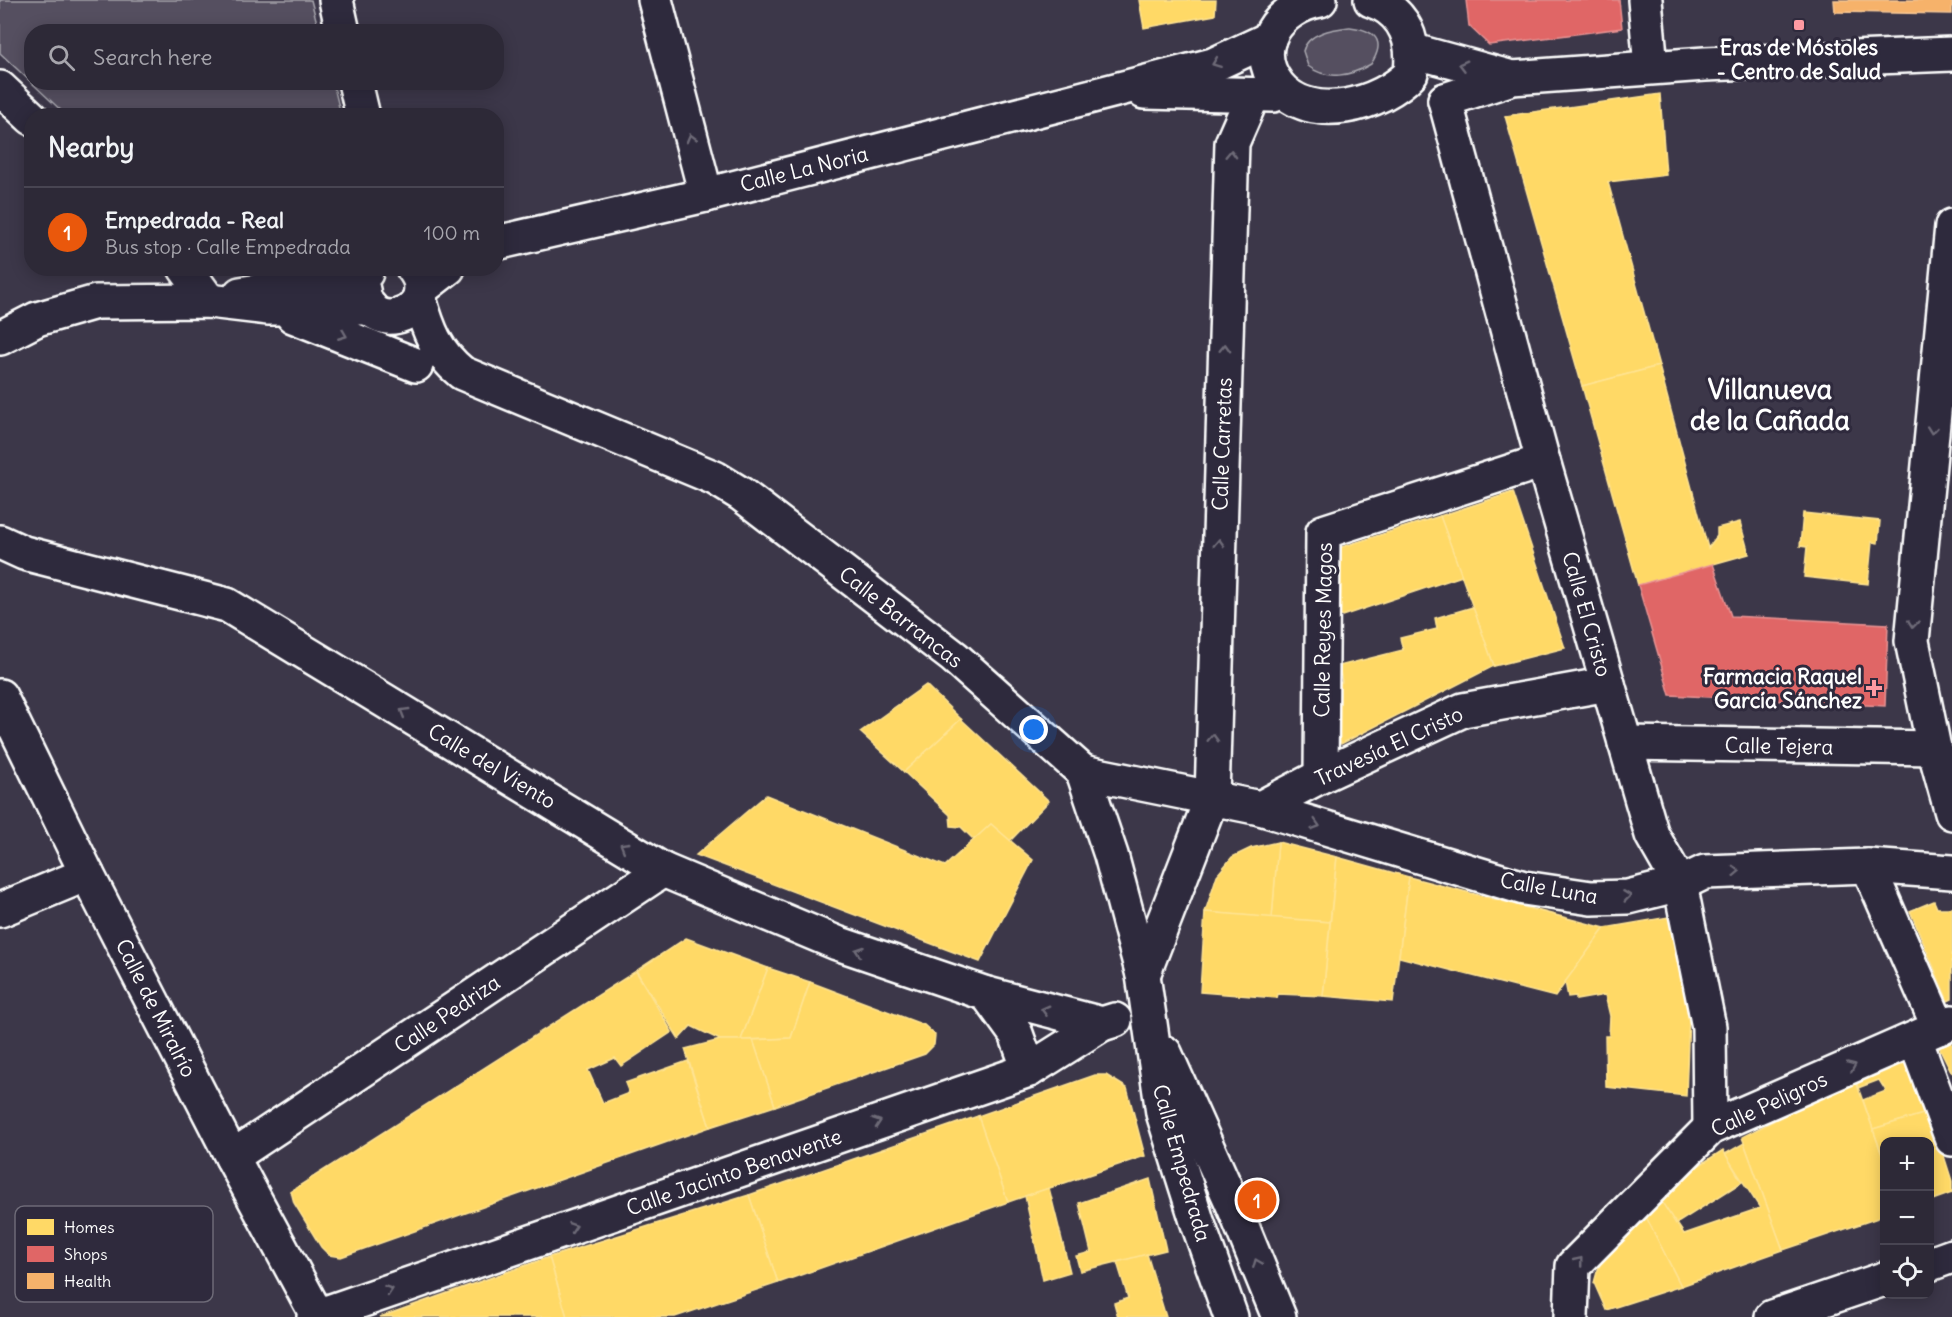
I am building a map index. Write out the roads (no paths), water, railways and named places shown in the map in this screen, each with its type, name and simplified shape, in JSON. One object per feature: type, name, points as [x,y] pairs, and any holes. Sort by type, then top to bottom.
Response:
[{"type":"street","points":[[336,0],[341,24]]},
{"type":"street","points":[[655,0],[706,195]]},
{"type":"street","name":"Calle La Noria","points":[[504,241],[706,195],[1213,65],[1273,21],[1297,7],[1320,0]]},
{"type":"street","points":[[1371,0],[1381,3],[1395,13],[1411,52],[1445,100],[1512,78],[1652,68],[1952,54]]},
{"type":"street","points":[[1273,21],[1267,52],[1270,70],[1278,85],[1290,95],[1313,104],[1340,107],[1367,103],[1387,93],[1411,52],[1407,0]]},
{"type":"street","points":[[1645,0],[1652,68]]},
{"type":"street","points":[[1411,52],[1512,78]]},
{"type":"street","points":[[0,88],[24,110]]},
{"type":"street","points":[[358,90],[361,108]]},
{"type":"street","name":"Calle La Noria","points":[[1110,91],[1290,95]]},
{"type":"street","name":"Calle Carretas","points":[[1212,797],[1232,142],[1253,95]]},
{"type":"street","name":"Calle El Cristo","points":[[1445,100],[1543,461],[1652,835],[1680,884],[1708,1028],[1710,1128]]},
{"type":"street","points":[[1952,226],[1912,641],[1934,748],[1952,813]]},
{"type":"street","points":[[191,276],[209,301]]},
{"type":"street","points":[[209,301],[338,276]]},
{"type":"street","name":"Calle Barrancas","points":[[367,276],[362,292],[403,356],[416,365],[438,373],[478,380]]},
{"type":"street","points":[[0,338],[37,319],[96,302],[209,301],[268,308],[375,311],[397,317],[407,314],[418,285],[434,276]]},
{"type":"street","name":"Calle Barrancas","points":[[418,285],[428,328],[440,352],[462,373],[716,478],[741,494],[954,657],[1083,772],[1111,855],[1143,975],[1147,1013]]},
{"type":"street","points":[[268,308],[338,332],[416,365]]},
{"type":"street","name":"Calle Reyes Magos","points":[[1321,776],[1323,532],[1543,461]]},
{"type":"street","name":"Calle del Viento","points":[[0,542],[24,553],[227,605],[663,870],[837,943],[987,994],[1102,1024]]},
{"type":"street","name":"Travesía El Cristo","points":[[1260,808],[1321,776],[1463,710],[1608,684]]},
{"type":"street","name":"Calle de Miralrío","points":[[0,696],[87,874],[316,1316]]},
{"type":"street","name":"Calle Tejera","points":[[1625,743],[1934,748]]},
{"type":"street","points":[[1083,772],[1260,808]]},
{"type":"street","points":[[1143,975],[1212,797]]},
{"type":"street","name":"Calle Luna","points":[[1260,808],[1524,888],[1591,898],[1628,897],[1680,884],[1705,872],[1868,866],[1952,872]]},
{"type":"street","points":[[1868,866],[1936,1030],[1952,1140]]},
{"type":"street","name":"Calle Pedriza","points":[[232,1157],[663,870]]},
{"type":"street","points":[[0,910],[87,874]]},
{"type":"street","points":[[987,994],[1016,1034],[1029,1070]]},
{"type":"street","name":"Calle Jacinto Benavente","points":[[316,1316],[1029,1070],[1102,1024],[1147,1013]]},
{"type":"street","name":"Calle Empedrada","points":[[1147,1013],[1163,1113],[1197,1221],[1231,1317]]},
{"type":"street","name":"Calle Empedrada","points":[[1147,1013],[1234,1207],[1279,1317]]},
{"type":"street","name":"Calle Peligros","points":[[1571,1317],[1573,1266],[1710,1128],[1936,1030]]},
{"type":"street","points":[[1934,1262],[1952,1256]]},
{"type":"street","points":[[1772,1317],[1880,1280]]},
{"type":"place","name":"Eras de Móstoles - Centro de Salud","points":[[1799,25]]},
{"type":"place","name":"Farmacia Raquel García Sánchez","points":[[1874,688]]},
{"type":"place","name":"Empedrada - Real","points":[[1257,1200]]},
{"type":"district","name":"Villanueva de la Cañada","points":[[1770,404]]}]
